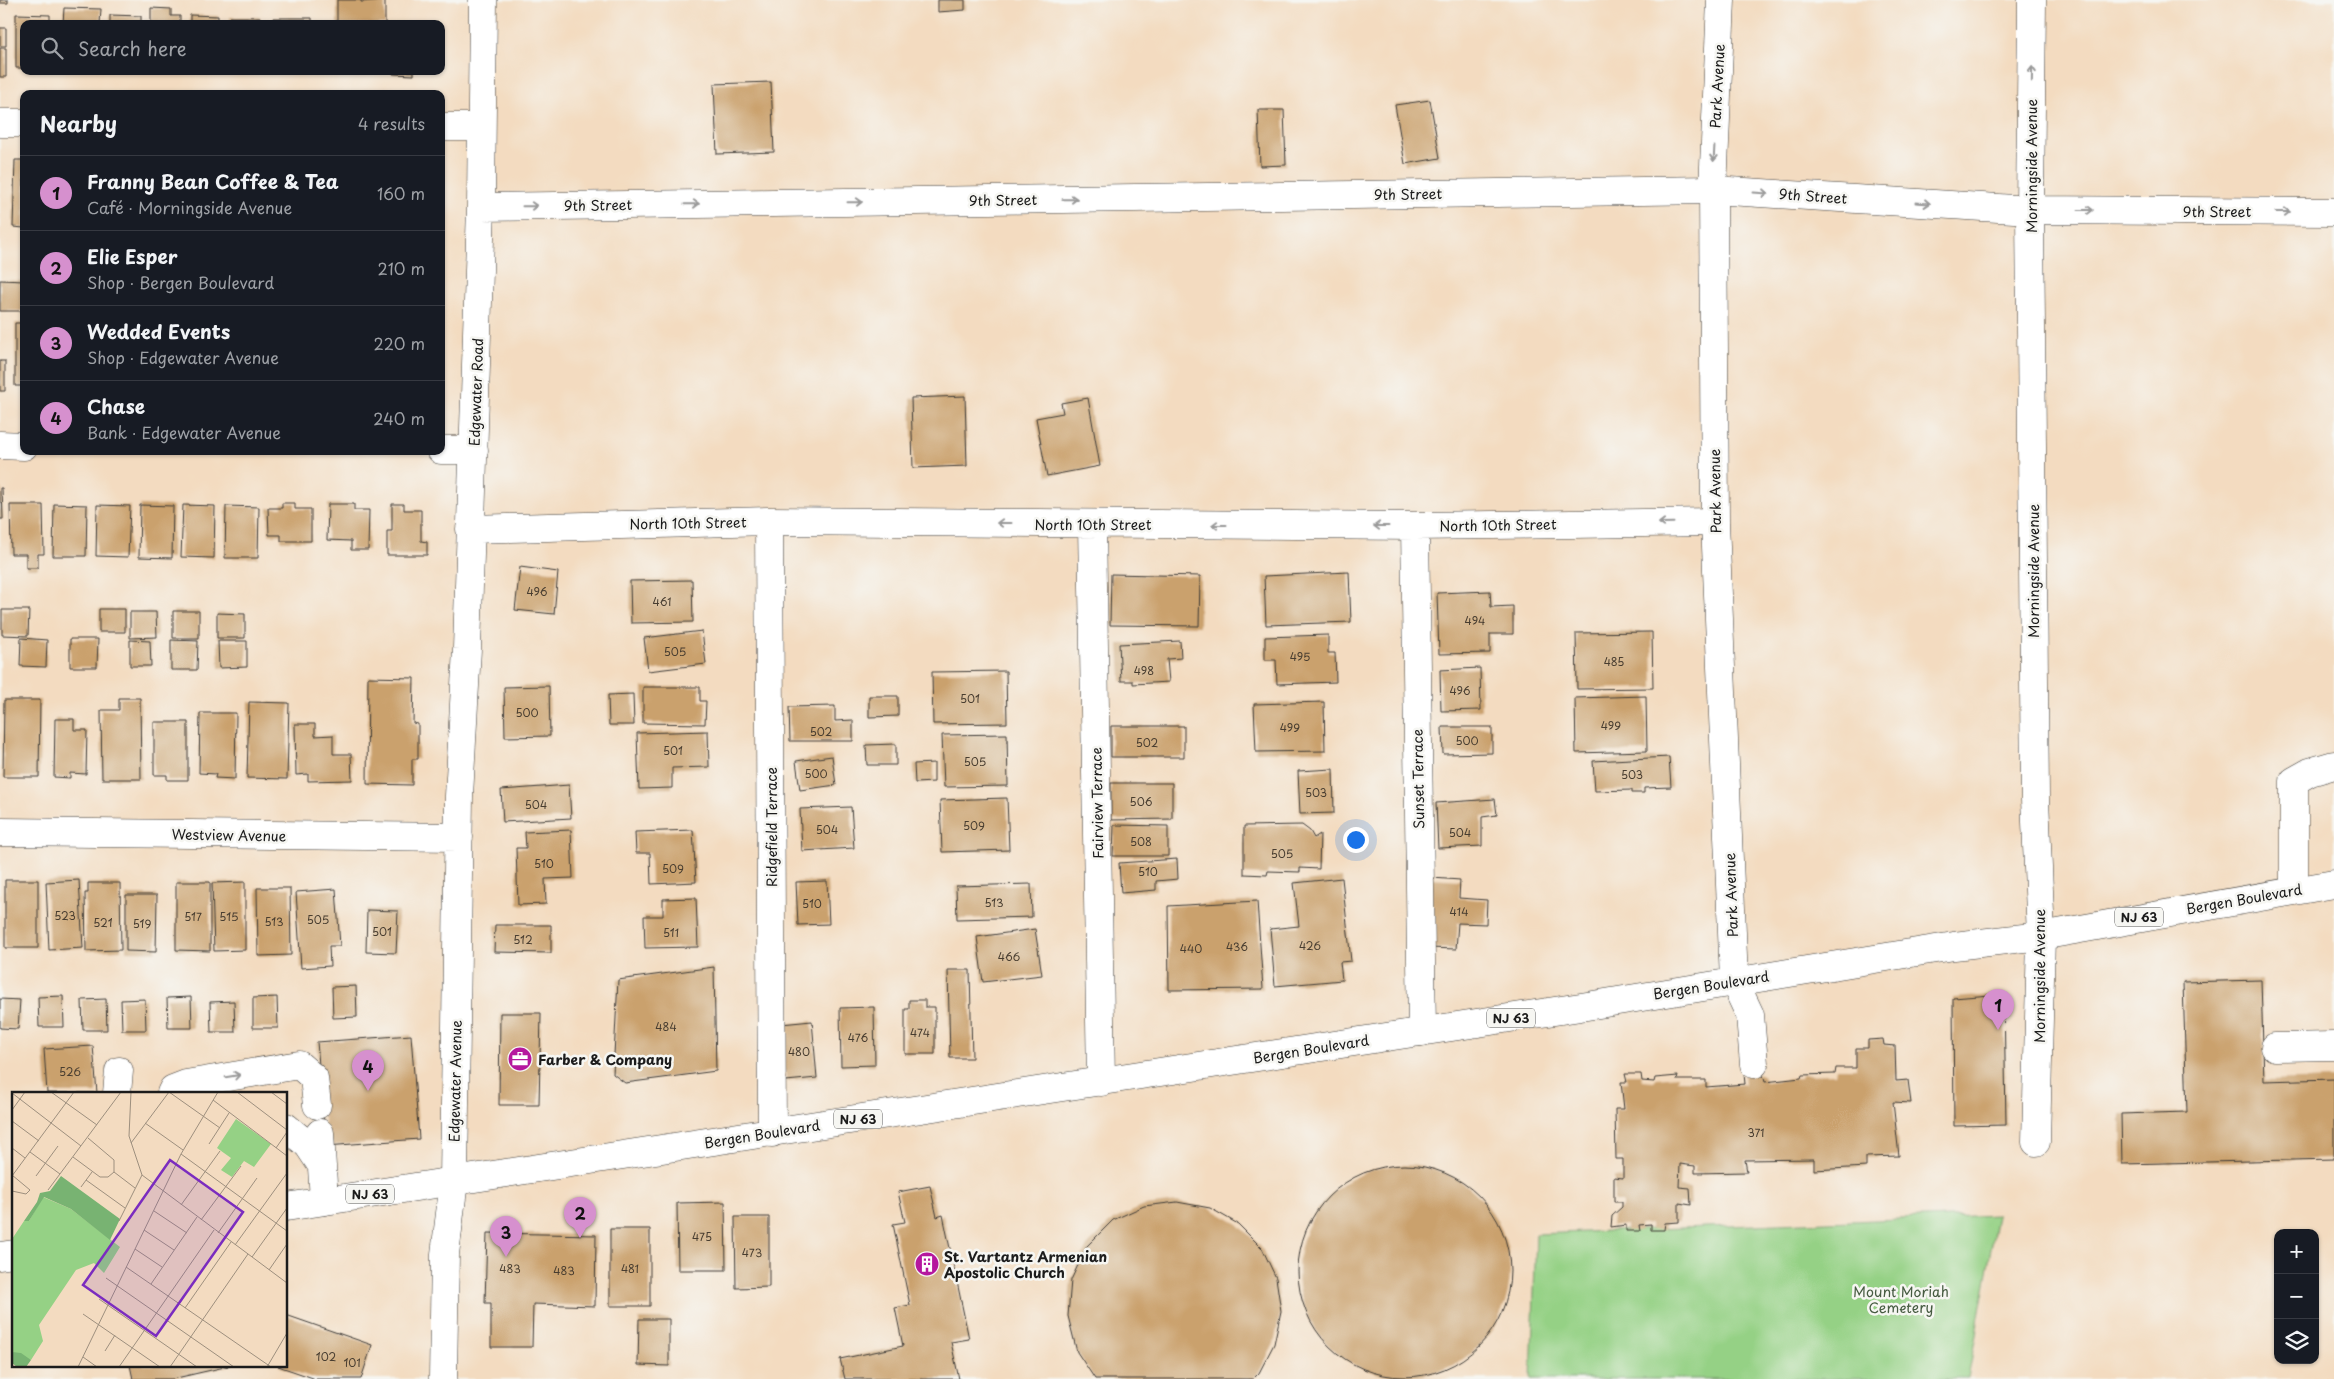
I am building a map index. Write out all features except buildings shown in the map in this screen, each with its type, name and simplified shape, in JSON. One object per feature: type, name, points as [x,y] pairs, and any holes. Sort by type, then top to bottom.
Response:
[{"type":"street","name":"Edgewater Road","points":[[460,783],[468,649],[470,529],[474,450],[481,207],[483,0]]},
{"type":"street","name":"Park Avenue","points":[[1722,0],[1712,190],[1715,522],[1734,981]]},
{"type":"street","name":"Morningside Avenue","points":[[2032,0],[2030,210],[2035,799],[2041,936],[2036,1142]]},
{"type":"street","points":[[0,123],[20,123]]},
{"type":"street","points":[[445,127],[481,127]]},
{"type":"street","name":"9th Street","points":[[481,207],[1712,190],[2030,210],[2334,212]]},
{"type":"street","points":[[0,445],[20,446]]},
{"type":"street","points":[[445,450],[474,450]]},
{"type":"street","name":"North 10th Street","points":[[470,529],[769,521],[1415,526],[1715,522]]},
{"type":"street","name":"Ridgefield Terrace","points":[[769,521],[772,1133]]},
{"type":"street","name":"Fairview Terrace","points":[[1092,524],[1101,1082]]},
{"type":"street","name":"Sunset Terrace","points":[[1415,526],[1422,1032]]},
{"type":"street","points":[[2294,890],[2294,781],[2310,772],[2334,765]]},
{"type":"street","name":"Edgewater Avenue","points":[[442,1379],[445,1254],[454,1181],[460,783]]},
{"type":"street","name":"Westview Avenue","points":[[0,832],[458,837]]},
{"type":"street","name":"Bergen Boulevard","points":[[288,1207],[1422,1032],[1954,946],[2041,936],[2334,884]]},
{"type":"street","points":[[1734,981],[1750,1015],[1754,1064]]},
{"type":"street","points":[[2275,1047],[2334,1046]]},
{"type":"street","points":[[172,1092],[173,1089],[186,1084],[299,1065],[314,1078],[317,1105]]},
{"type":"street","points":[[288,1128],[308,1145],[322,1166]]},
{"type":"street","points":[[320,1133],[324,1201]]},
{"type":"green space","name":"Mount Moriah Cemetery","points":[[1997,1215],[1968,1379],[1531,1379],[1536,1234]]},
{"type":"place","name":"Franny Bean Coffee & Tea","points":[[1998,1030]]},
{"type":"place","name":"Farber & Company","points":[[520,1059]]},
{"type":"place","name":"Chase","points":[[368,1091]]},
{"type":"place","name":"Elie Esper","points":[[580,1238]]},
{"type":"place","name":"Wedded Events","points":[[506,1257]]},
{"type":"place","name":"St. Vartantz Armenian Apostolic Church","points":[[927,1264]]}]
